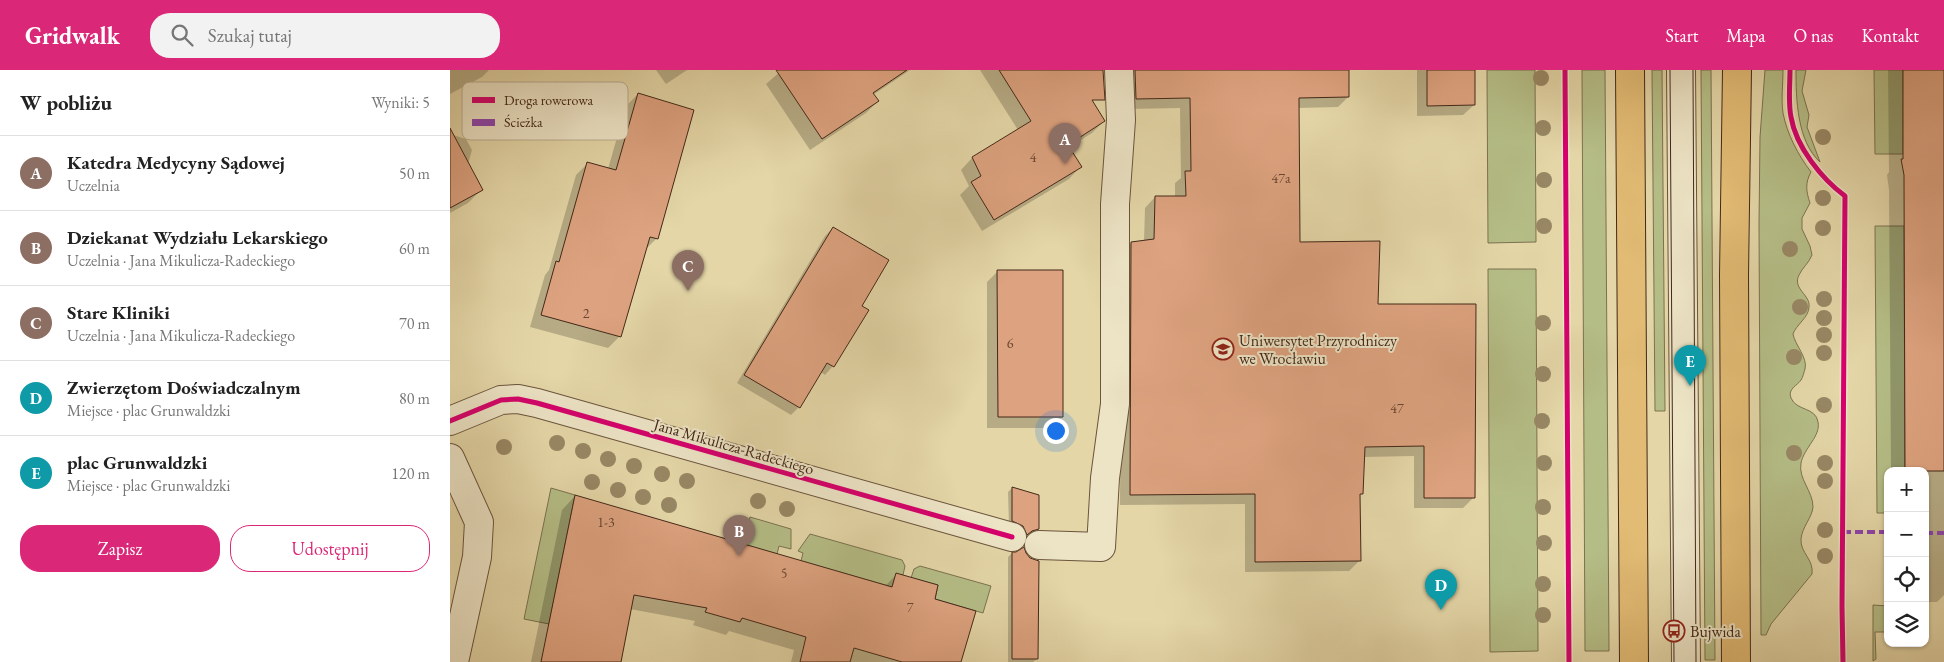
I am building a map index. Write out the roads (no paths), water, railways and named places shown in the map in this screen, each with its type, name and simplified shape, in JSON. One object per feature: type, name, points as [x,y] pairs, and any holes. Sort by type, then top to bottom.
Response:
[{"type":"main road","points":[[1630,70],[1634,662]]},
{"type":"main road","points":[[1736,662],[1734,275],[1737,70]]},
{"type":"street","points":[[1039,545],[1101,547],[1105,478],[1115,404],[1115,204],[1121,120],[1120,70]]},
{"type":"street","points":[[1682,70],[1686,662]]},
{"type":"street","name":"Jana Mikulicza-Radeckiego","points":[[450,421],[501,400],[518,399],[1012,537]]},
{"type":"street","points":[[450,458],[479,522],[477,557],[454,662]]},
{"type":"tram line","points":[[1670,70],[1674,662]]},
{"type":"tram line","points":[[1693,70],[1696,662]]},
{"type":"place","name":"Katedra Medycyny Sądowej","points":[[1065,164]]},
{"type":"place","name":"Stare Kliniki","points":[[688,291]]},
{"type":"place","name":"Uniwersytet Przyrodniczy we Wrocławiu","points":[[1223,349]]},
{"type":"place","name":"plac Grunwaldzki","points":[[1690,386]]},
{"type":"place","name":"Dziekanat Wydziału Lekarskiego","points":[[739,556]]},
{"type":"place","name":"Zwierzętom Doświadczalnym","points":[[1441,610]]},
{"type":"place","name":"Bujwida","points":[[1674,631]]}]
